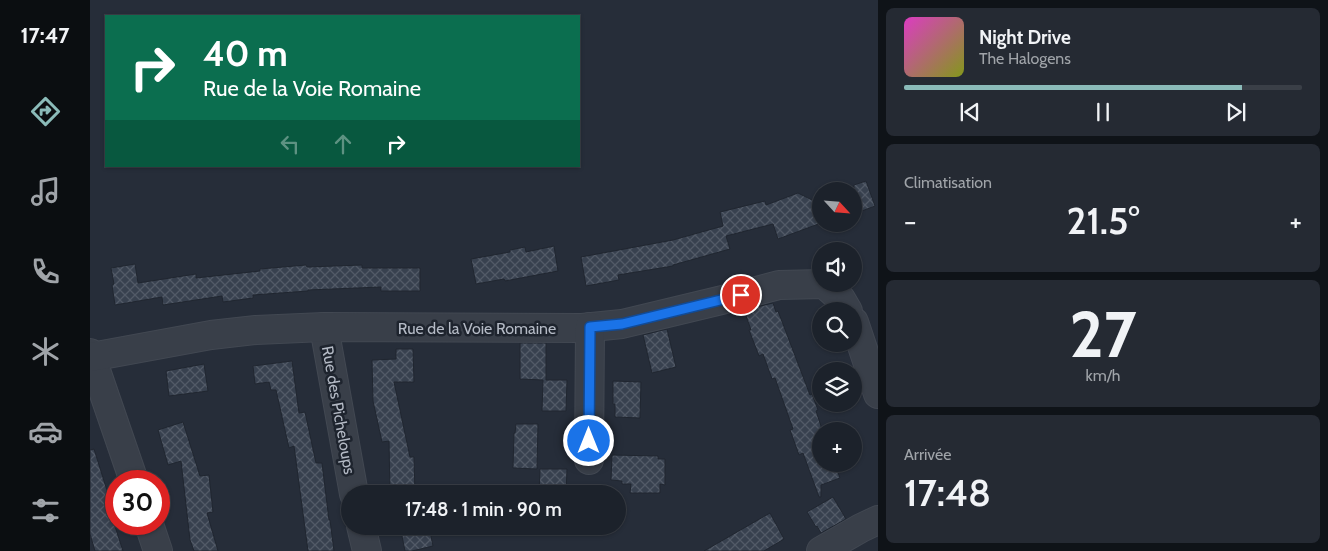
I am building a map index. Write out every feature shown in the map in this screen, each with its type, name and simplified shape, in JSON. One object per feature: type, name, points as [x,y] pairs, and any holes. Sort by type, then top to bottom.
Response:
[{"type":"street","name":"Rue de la Voie Romaine","points":[[91,355],[211,335],[256,330],[324,327],[590,327],[622,324],[779,285],[824,284],[843,302]]},
{"type":"street","name":"Rue des Picheloups","points":[[324,327],[352,485]]},
{"type":"street","points":[[589,460],[590,327]]},
{"type":"street","points":[[862,346],[878,394]]},
{"type":"street","points":[[91,355],[130,470]]},
{"type":"street","points":[[821,551],[878,520]]},
{"type":"street","points":[[152,535],[158,551]]},
{"type":"street","points":[[363,535],[367,551]]},
{"type":"building","points":[[866,181],[875,206],[862,211],[862,182]]},
{"type":"building","points":[[798,193],[812,200],[812,226],[778,239],[773,224],[726,236],[730,249],[673,266],[618,275],[619,280],[586,286],[581,257],[673,240],[723,226],[720,212],[765,201],[766,205]]},
{"type":"building","points":[[554,246],[558,271],[505,281],[504,279],[476,284],[471,259],[510,252],[510,250],[525,247],[526,252]]},
{"type":"building","points":[[135,264],[138,283],[196,274],[196,278],[306,265],[307,267],[362,265],[362,268],[420,268],[420,291],[381,291],[381,287],[308,290],[253,295],[253,298],[223,302],[222,296],[163,305],[162,297],[115,305],[111,268]]},
{"type":"building","points":[[773,303],[776,312],[778,311],[810,395],[812,394],[812,412],[816,412],[820,422],[812,422],[812,472],[838,472],[840,478],[821,485],[821,497],[819,497],[803,453],[799,455],[790,430],[793,429],[775,378],[772,379],[763,354],[759,356],[744,310]]},
{"type":"building","points":[[667,329],[676,367],[652,373],[643,335]]},
{"type":"building","points":[[520,343],[546,343],[546,380],[567,380],[566,411],[542,411],[543,380],[520,379]]},
{"type":"building","points":[[396,349],[413,349],[414,382],[394,382],[410,457],[414,457],[415,485],[390,485],[389,441],[382,442],[373,401],[372,360],[396,359]]},
{"type":"building","points":[[292,361],[299,413],[305,412],[316,463],[322,463],[334,551],[308,551],[294,446],[289,448],[276,390],[271,390],[269,382],[255,384],[253,366]]},
{"type":"building","points":[[204,364],[208,391],[169,396],[166,371]]},
{"type":"building","points":[[613,381],[641,382],[640,418],[615,417]]},
{"type":"building","points":[[183,422],[200,476],[209,475],[213,512],[207,513],[218,551],[194,551],[190,540],[181,461],[168,465],[158,430]]},
{"type":"building","points":[[516,424],[538,424],[537,469],[513,468]]},
{"type":"building","points":[[94,449],[105,484],[105,535],[118,535],[123,551],[95,551],[90,534],[90,450]]},
{"type":"building","points":[[612,455],[658,456],[658,459],[665,459],[665,485],[660,484],[660,493],[630,493],[631,484],[622,484],[622,481],[611,480]]},
{"type":"building","points":[[540,469],[567,469],[566,485],[539,485]]},
{"type":"building","points":[[833,497],[846,519],[821,533],[807,512]]},
{"type":"building","points":[[770,513],[784,539],[764,551],[704,551]]},
{"type":"building","points":[[402,535],[431,535],[433,546],[405,551]]},
{"type":"route","points":[[589,441],[590,327],[622,324],[741,295]]}]
